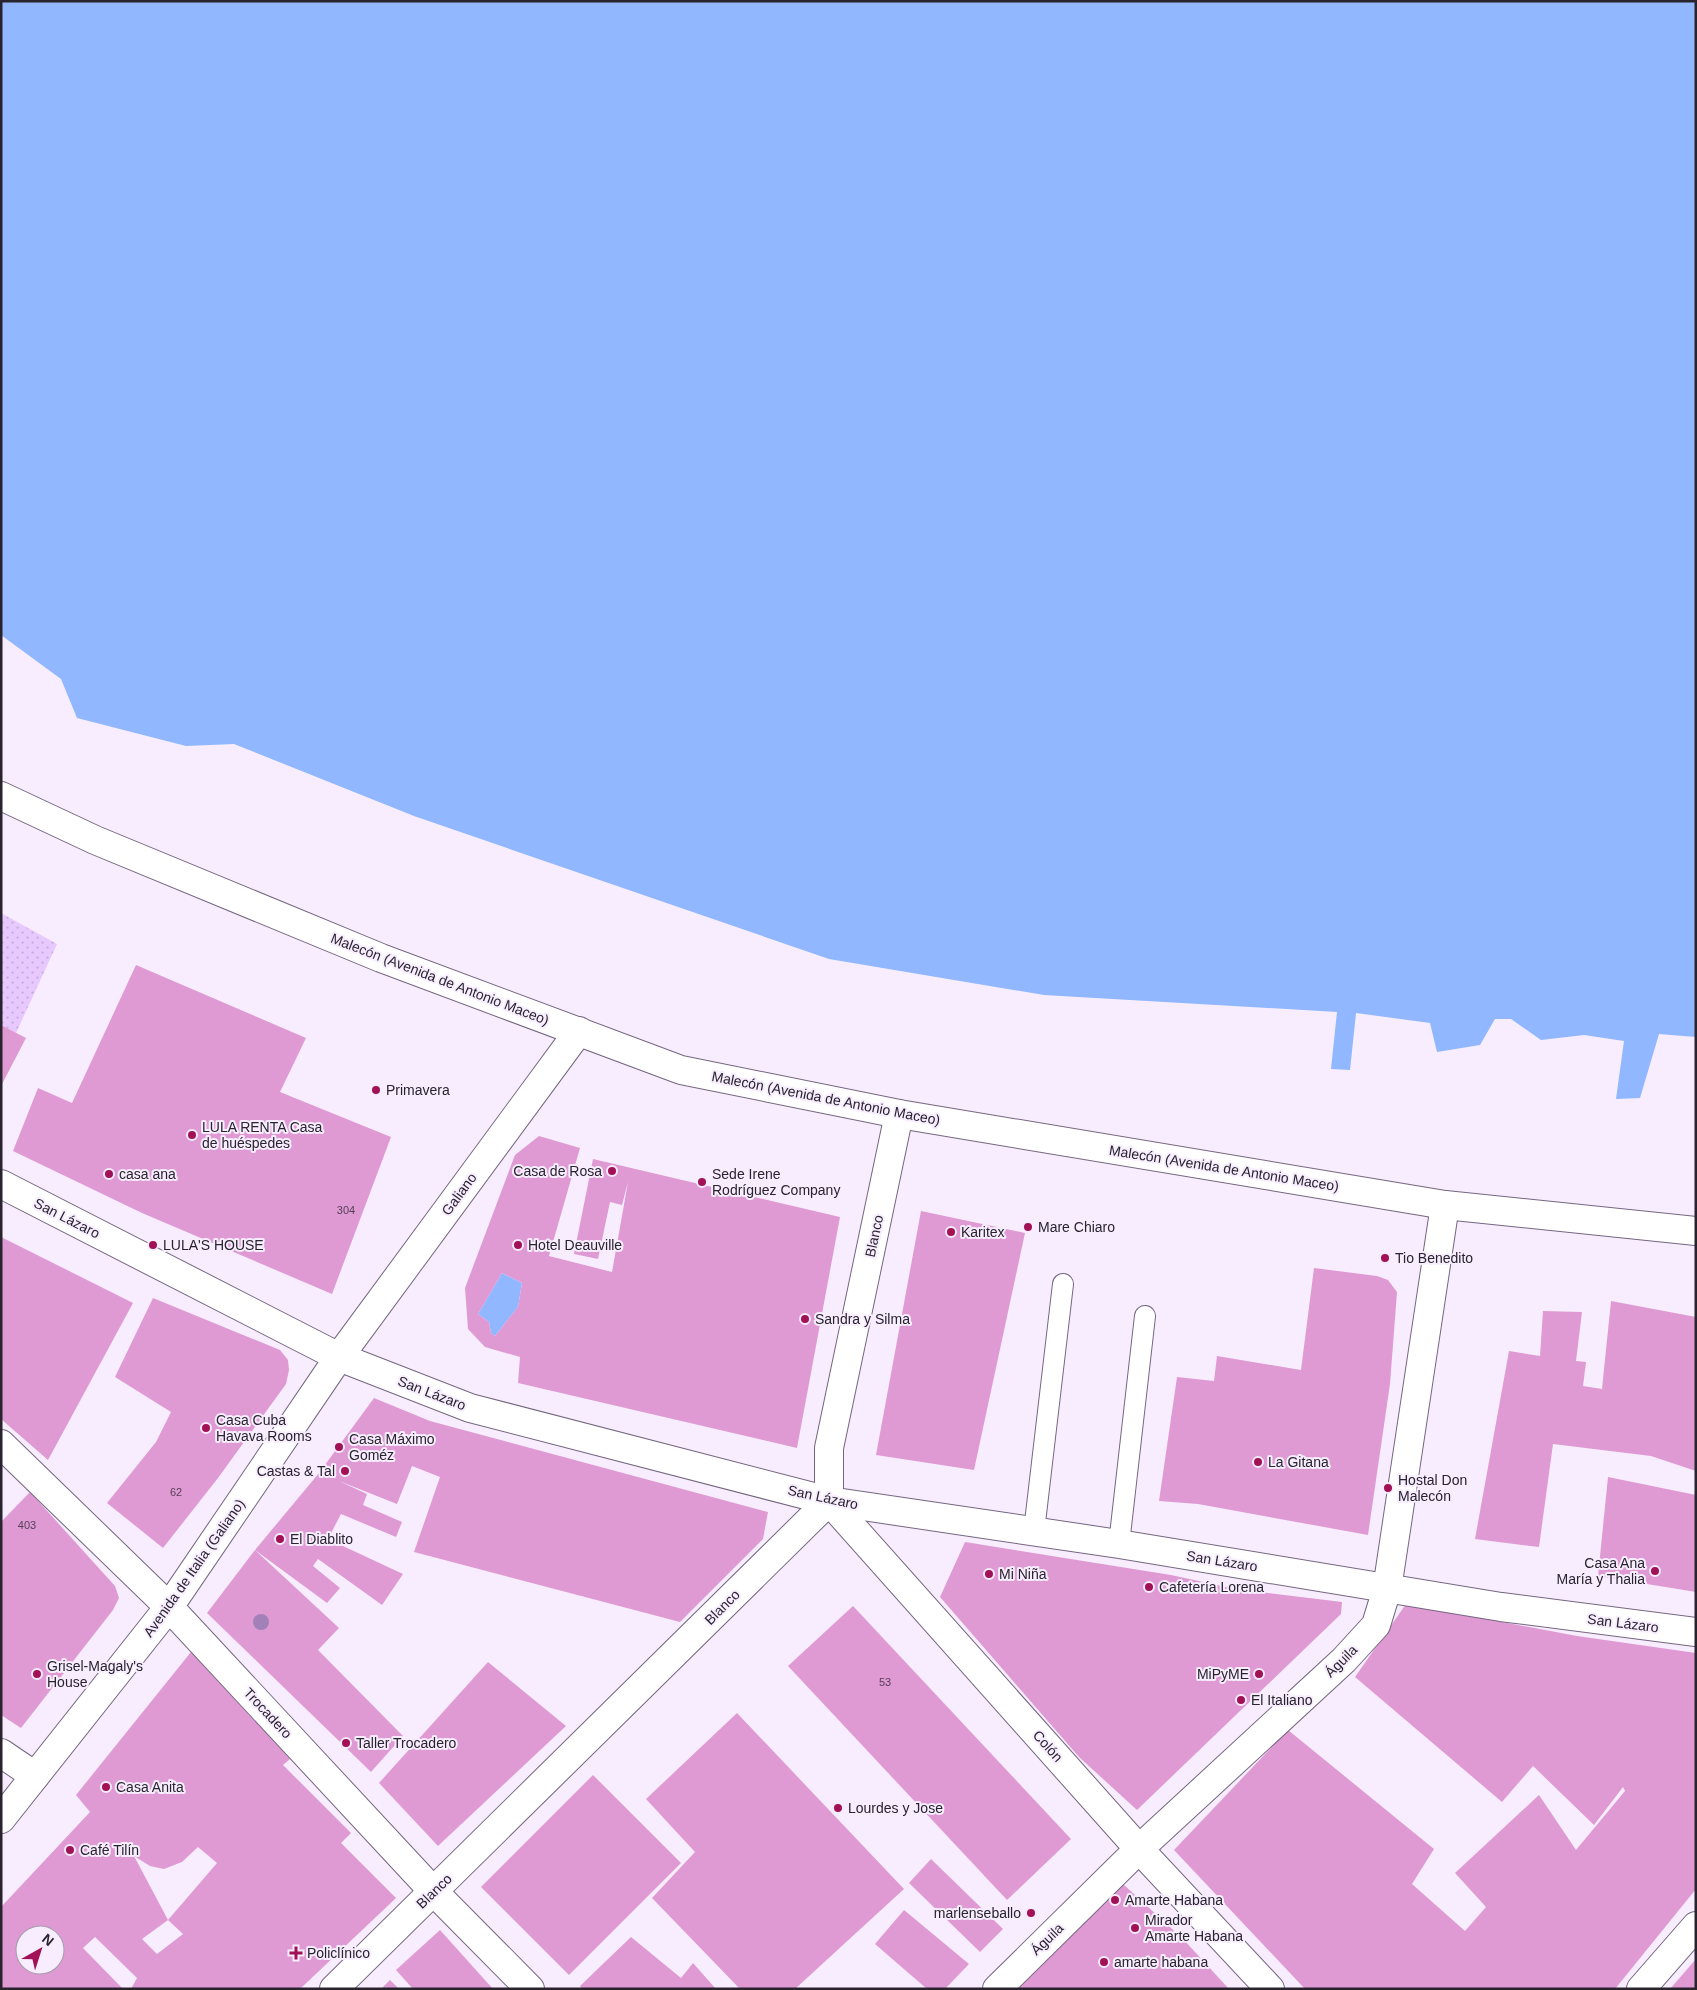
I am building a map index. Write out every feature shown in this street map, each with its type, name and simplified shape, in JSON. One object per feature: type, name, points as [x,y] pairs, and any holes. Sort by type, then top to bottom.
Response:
[{"type":"main road","name":"Malecón (Avenida de Antonio Maceo)","points":[[1,796],[95,840],[372,954],[681,1070],[899,1114],[1445,1205],[1696,1231]]},
{"type":"main road","name":"Galiano","points":[[340,1357],[579,1031]]},
{"type":"main road","name":"Blanco","points":[[334,1989],[830,1501],[829,1448],[899,1114]]},
{"type":"main road","name":"San Lázaro","points":[[1,1184],[340,1357],[470,1408],[830,1501],[1120,1544],[1501,1607],[1696,1632]]},
{"type":"main road","name":"Águila","points":[[997,1989],[1140,1849],[1344,1660],[1376,1625],[1387,1589],[1445,1205]]},
{"type":"main road","name":"Avenida de Italia (Galiano)","points":[[1,1819],[169,1606],[340,1357]]},
{"type":"main road","name":"Trocadero","points":[[1,1444],[169,1606],[434,1892],[530,1989]]},
{"type":"main road","name":"Colón","points":[[830,1501],[1140,1849],[1270,1989]]},
{"type":"main road","points":[[1,1753],[36,1776]]},
{"type":"main road","points":[[1641,1989],[1696,1926]]},
{"type":"lane","points":[[1034,1531],[1063,1284]]},
{"type":"lane","points":[[1120,1544],[1145,1316]]},
{"type":"shaded area","points":[[1,913],[57,944],[16,1033],[1,1025]]},
{"type":"water","points":[[1,1],[1696,1],[1696,1037],[1659,1034],[1640,1098],[1616,1099],[1624,1041],[1584,1035],[1541,1040],[1511,1019],[1495,1019],[1480,1045],[1437,1052],[1430,1023],[1356,1013],[1350,1070],[1331,1069],[1337,1012],[1044,995],[829,959],[414,816],[234,744],[186,746],[77,718],[61,679],[1,635]]},
{"type":"water","points":[[502,1273],[522,1283],[518,1307],[495,1336],[491,1333],[489,1322],[478,1314]]},
{"type":"building","points":[[136,965],[306,1038],[280,1092],[391,1137],[332,1294],[142,1213],[13,1151],[38,1088],[72,1103]]},
{"type":"building","points":[[1,1025],[26,1038],[1,1086]]},
{"type":"building","points":[[539,1136],[580,1148],[549,1256],[612,1272],[628,1182],[622,1205],[610,1202],[598,1259],[574,1254],[593,1159],[840,1217],[797,1448],[518,1383],[520,1357],[485,1347],[468,1329],[465,1288],[515,1155]],"holes":[[[502,1273],[522,1283],[518,1307],[495,1336],[491,1333],[489,1322],[478,1314]]]},
{"type":"building","points":[[921,1211],[1025,1233],[974,1470],[876,1455]]},
{"type":"building","points":[[1,1237],[133,1303],[48,1460],[1,1419]]},
{"type":"building","points":[[1314,1268],[1377,1276],[1388,1280],[1397,1292],[1390,1384],[1368,1535],[1198,1504],[1159,1501],[1177,1377],[1214,1381],[1217,1356],[1301,1370]]},
{"type":"building","points":[[153,1298],[280,1350],[288,1360],[289,1370],[286,1384],[218,1478],[163,1548],[107,1503],[156,1442],[171,1412],[115,1377]]},
{"type":"building","points":[[1611,1301],[1696,1317],[1696,1471],[1651,1456],[1553,1444],[1539,1547],[1475,1539],[1509,1351],[1540,1356],[1543,1311],[1582,1312],[1576,1361],[1586,1362],[1583,1386],[1602,1389]]},
{"type":"building","points":[[374,1398],[430,1421],[768,1512],[763,1539],[680,1622],[414,1552],[440,1477],[412,1466],[397,1504],[339,1481],[367,1494],[363,1505],[402,1522],[396,1537],[341,1514],[328,1539],[403,1574],[382,1605],[318,1559],[313,1566],[340,1588],[327,1603],[255,1550],[319,1473]]},
{"type":"building","points":[[1608,1477],[1696,1495],[1696,1592],[1598,1576]]},
{"type":"building","points":[[30,1492],[115,1586],[119,1598],[113,1610],[21,1728],[1,1715],[1,1522]]},
{"type":"building","points":[[965,1542],[1171,1575],[1235,1589],[1342,1602],[1341,1614],[1137,1810],[1079,1757],[940,1597]]},
{"type":"building","points":[[255,1550],[339,1628],[318,1650],[403,1736],[371,1772],[207,1613]]},
{"type":"building","points":[[1406,1604],[1577,1636],[1696,1653],[1696,1889],[1615,1989],[1305,1989],[1174,1850],[1288,1730],[1434,1849],[1412,1884],[1465,1931],[1486,1907],[1455,1873],[1539,1795],[1576,1850],[1625,1791],[1623,1787],[1594,1825],[1533,1766],[1502,1802],[1355,1677]]},
{"type":"building","points":[[853,1606],[1071,1839],[1007,1900],[788,1666]]},
{"type":"building","points":[[191,1652],[290,1759],[283,1765],[351,1833],[341,1843],[396,1898],[300,1989],[131,1989],[137,1978],[95,1937],[83,1948],[123,1989],[1,1989],[1,1907],[90,1812],[76,1795]],"holes":[[[198,1847],[217,1863],[168,1920],[134,1856],[150,1866],[164,1869],[182,1862]],[[168,1920],[183,1934],[157,1954],[142,1939]]]},
{"type":"building","points":[[488,1662],[566,1726],[438,1846],[379,1783]]},
{"type":"building","points":[[737,1713],[904,1889],[795,1989],[740,1989],[652,1898],[695,1852],[646,1799]]},
{"type":"building","points":[[593,1775],[681,1863],[569,1975],[481,1887]]},
{"type":"building","points":[[931,1859],[1003,1929],[980,1952],[909,1883]]},
{"type":"building","points":[[1123,1884],[1183,1939],[1229,1989],[1014,1989]]},
{"type":"building","points":[[904,1910],[969,1964],[945,1989],[927,1989],[875,1944]]},
{"type":"building","points":[[440,1930],[493,1989],[413,1989],[396,1970]]},
{"type":"building","points":[[631,1937],[681,1978],[693,1963],[716,1989],[582,1989],[580,1986]]},
{"type":"building","points":[[1696,1959],[1696,1989],[1670,1989]]},
{"type":"building","points":[[390,1980],[399,1989],[381,1989]]},
{"type":"place","name":"Primavera","points":[[376,1090]]},
{"type":"place","name":"LULA RENTA Casa de huéspedes","points":[[192,1135]]},
{"type":"place","name":"Casa de Rosa","points":[[612,1171]]},
{"type":"place","name":"casa ana","points":[[109,1174]]},
{"type":"place","name":"Sede Irene Rodríguez Company","points":[[702,1182]]},
{"type":"place","name":"Mare Chiaro","points":[[1028,1227]]},
{"type":"place","name":"Karitex","points":[[951,1232]]},
{"type":"place","name":"LULA'S HOUSE","points":[[153,1245]]},
{"type":"place","name":"Hotel Deauville","points":[[518,1245]]},
{"type":"place","name":"Tio Benedito","points":[[1385,1258]]},
{"type":"place","name":"Sandra y Silma","points":[[805,1319]]},
{"type":"place","name":"Casa Cuba Havava Rooms","points":[[206,1428]]},
{"type":"place","name":"Casa Máximo Goméz","points":[[339,1447]]},
{"type":"place","name":"La Gitana","points":[[1258,1462]]},
{"type":"place","name":"Castas & Tal","points":[[345,1471]]},
{"type":"place","name":"Hostal Don Malecón","points":[[1388,1488]]},
{"type":"place","name":"El Diablito","points":[[280,1539]]},
{"type":"place","name":"Casa Ana María y Thalia","points":[[1655,1571]]},
{"type":"place","name":"Mi Niña","points":[[989,1574]]},
{"type":"place","name":"Cafetería Lorena","points":[[1149,1587]]},
{"type":"place","name":"Grisel-Magaly's House","points":[[37,1674]]},
{"type":"place","name":"MiPyME","points":[[1259,1674]]},
{"type":"place","name":"El Italiano","points":[[1241,1700]]},
{"type":"place","name":"Taller Trocadero","points":[[346,1743]]},
{"type":"place","name":"Casa Anita","points":[[106,1787]]},
{"type":"place","name":"Lourdes y Jose","points":[[838,1808]]},
{"type":"place","name":"Café Tilín","points":[[70,1850]]},
{"type":"place","name":"Amarte Habana","points":[[1115,1900]]},
{"type":"place","name":"marlenseballo","points":[[1031,1913]]},
{"type":"place","name":"Mirador Amarte Habana","points":[[1135,1928]]},
{"type":"place","name":"Policlínico","points":[[296,1953]]},
{"type":"place","name":"amarte habana","points":[[1104,1962]]}]
